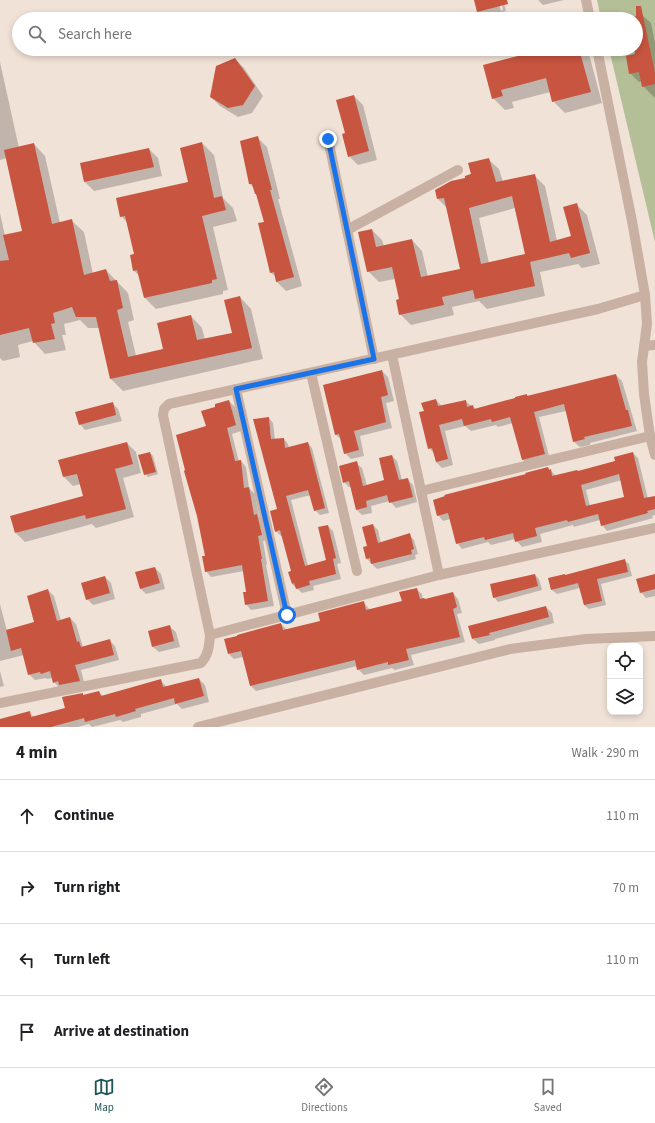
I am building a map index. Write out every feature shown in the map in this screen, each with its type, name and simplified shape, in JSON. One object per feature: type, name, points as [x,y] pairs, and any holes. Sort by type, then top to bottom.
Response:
[{"type":"street","points":[[586,0],[589,12]]},
{"type":"street","points":[[598,56],[645,295],[647,324],[642,362],[644,394],[650,436],[655,455]]},
{"type":"street","points":[[328,139],[374,359]]},
{"type":"street","points":[[347,230],[458,170]]},
{"type":"street","points":[[0,703],[201,663],[206,658],[209,651],[210,635],[163,415],[164,409],[169,404],[591,311],[645,295]]},
{"type":"street","points":[[644,346],[655,345]]},
{"type":"street","points":[[392,355],[439,575]]},
{"type":"street","points":[[311,373],[357,571]]},
{"type":"street","points":[[236,389],[287,615]]},
{"type":"street","points":[[421,491],[650,436]]},
{"type":"street","points":[[210,635],[439,575],[655,528]]},
{"type":"street","points":[[198,727],[510,649],[586,639],[655,636]]},
{"type":"green space","points":[[597,0],[655,0],[655,242],[611,56],[643,56],[643,12],[600,12]]},
{"type":"building","points":[[474,0],[507,0],[508,4],[477,12]]},
{"type":"building","points":[[636,6],[641,6],[642,12],[636,12]]},
{"type":"building","points":[[643,16],[655,73],[655,84],[642,87],[639,72],[629,74],[626,56],[643,56]]},
{"type":"building","points":[[518,56],[581,56],[591,92],[552,102],[546,78],[501,90],[503,96],[492,99],[483,65]]},
{"type":"building","points":[[235,58],[255,86],[243,105],[228,108],[210,97],[216,66]]},
{"type":"building","points":[[354,95],[369,151],[348,157],[342,134],[345,133],[336,100]]},
{"type":"building","points":[[258,136],[272,190],[270,190],[294,277],[276,282],[274,272],[270,273],[258,223],[264,222],[256,194],[252,184],[249,184],[240,141]]},
{"type":"building","points":[[202,142],[214,198],[222,196],[226,210],[202,216],[217,279],[212,280],[212,283],[144,298],[137,270],[133,271],[130,255],[134,254],[125,216],[120,217],[116,198],[188,182],[180,148]]},
{"type":"building","points":[[34,143],[52,224],[72,219],[84,275],[106,269],[110,281],[117,280],[123,308],[117,310],[128,357],[163,349],[157,323],[191,315],[197,340],[232,333],[224,300],[240,296],[252,348],[110,379],[96,317],[76,317],[72,307],[53,313],[55,323],[51,324],[55,339],[33,343],[29,328],[0,335],[0,261],[9,260],[3,235],[22,231],[4,150]]},
{"type":"building","points":[[149,148],[154,167],[84,182],[80,163]]},
{"type":"building","points":[[489,158],[496,182],[535,174],[550,242],[571,236],[563,207],[577,203],[590,253],[571,258],[569,253],[530,262],[535,286],[475,299],[473,290],[442,297],[444,305],[399,315],[396,300],[399,299],[392,267],[367,272],[358,232],[372,229],[376,247],[412,239],[421,277],[460,269],[444,198],[437,199],[435,190],[451,181],[465,178],[465,176],[471,174],[468,163]],"holes":[[[512,196],[525,254],[481,264],[469,208]]]},
{"type":"building","points":[[382,370],[388,395],[381,397],[386,422],[354,431],[359,450],[344,454],[339,434],[335,435],[323,385]]},
{"type":"building","points":[[616,374],[632,426],[584,437],[585,439],[573,442],[564,404],[534,412],[545,454],[522,460],[510,417],[492,422],[491,419],[464,426],[462,419],[439,425],[448,459],[436,462],[432,448],[428,449],[419,412],[424,411],[421,403],[436,399],[438,406],[466,400],[467,407],[473,405],[474,409],[527,394],[527,396]]},
{"type":"building","points":[[229,400],[236,425],[227,428],[235,461],[241,460],[244,488],[249,487],[254,515],[257,514],[262,535],[258,536],[268,601],[245,605],[243,592],[246,592],[242,565],[205,572],[202,556],[205,556],[197,516],[184,471],[176,435],[206,426],[201,411],[215,407],[215,404]]},
{"type":"building","points":[[113,402],[116,415],[79,425],[75,412]]},
{"type":"building","points":[[269,417],[271,439],[284,438],[285,448],[308,442],[325,508],[314,511],[308,490],[286,496],[305,566],[326,560],[318,527],[328,525],[336,558],[333,559],[336,574],[309,581],[310,585],[296,589],[294,583],[292,584],[288,572],[291,571],[280,530],[275,532],[270,511],[277,509],[253,419]]},
{"type":"building","points":[[127,442],[133,464],[115,469],[126,509],[86,519],[85,515],[15,533],[10,516],[83,496],[77,474],[63,477],[58,460]]},
{"type":"building","points":[[150,452],[156,472],[144,475],[138,455]]},
{"type":"building","points":[[633,452],[644,498],[655,496],[655,509],[647,511],[648,513],[601,526],[598,514],[568,522],[567,520],[535,528],[537,536],[515,542],[513,533],[485,540],[484,537],[456,544],[448,513],[437,516],[433,500],[445,496],[444,495],[548,467],[549,470],[551,469],[552,476],[578,471],[615,461],[614,457]],"holes":[[[619,474],[624,497],[586,506],[581,485]]]},
{"type":"building","points":[[392,455],[399,480],[408,478],[413,497],[389,503],[387,495],[366,501],[367,507],[356,510],[349,481],[343,483],[339,466],[357,461],[363,486],[384,480],[379,458]]},
{"type":"building","points":[[373,524],[378,543],[410,533],[414,549],[411,550],[412,554],[371,564],[370,558],[366,559],[363,547],[367,546],[362,527]]},
{"type":"building","points":[[625,559],[628,572],[597,579],[602,601],[584,605],[578,583],[551,590],[548,578]]},
{"type":"building","points":[[155,567],[160,583],[140,589],[135,572]]},
{"type":"building","points":[[535,574],[538,586],[493,598],[490,584]]},
{"type":"building","points":[[655,574],[655,589],[640,593],[636,579]]},
{"type":"building","points":[[105,576],[110,593],[86,600],[81,583]]},
{"type":"building","points":[[417,588],[420,599],[453,592],[457,607],[453,609],[460,637],[406,649],[409,660],[388,665],[388,662],[357,670],[355,660],[250,686],[241,651],[228,654],[224,639],[281,623],[283,630],[320,621],[318,613],[364,601],[366,610],[402,601],[399,592]]},
{"type":"building","points":[[48,589],[57,621],[70,617],[77,642],[79,641],[81,647],[110,639],[114,655],[75,665],[80,681],[59,685],[58,681],[53,683],[50,671],[41,674],[40,672],[28,675],[21,648],[11,651],[6,630],[34,622],[27,596]]},
{"type":"building","points":[[546,606],[549,617],[472,639],[468,626]]},
{"type":"building","points":[[170,625],[174,641],[152,647],[148,631]]},
{"type":"building","points":[[199,678],[204,696],[175,704],[174,698],[135,709],[136,711],[116,717],[115,714],[85,722],[84,718],[51,727],[0,727],[0,719],[30,711],[31,717],[65,708],[62,697],[83,693],[83,695],[99,691],[101,696],[161,679],[163,687]]},
{"type":"route","points":[[287,615],[236,389],[374,359],[328,139]]}]
